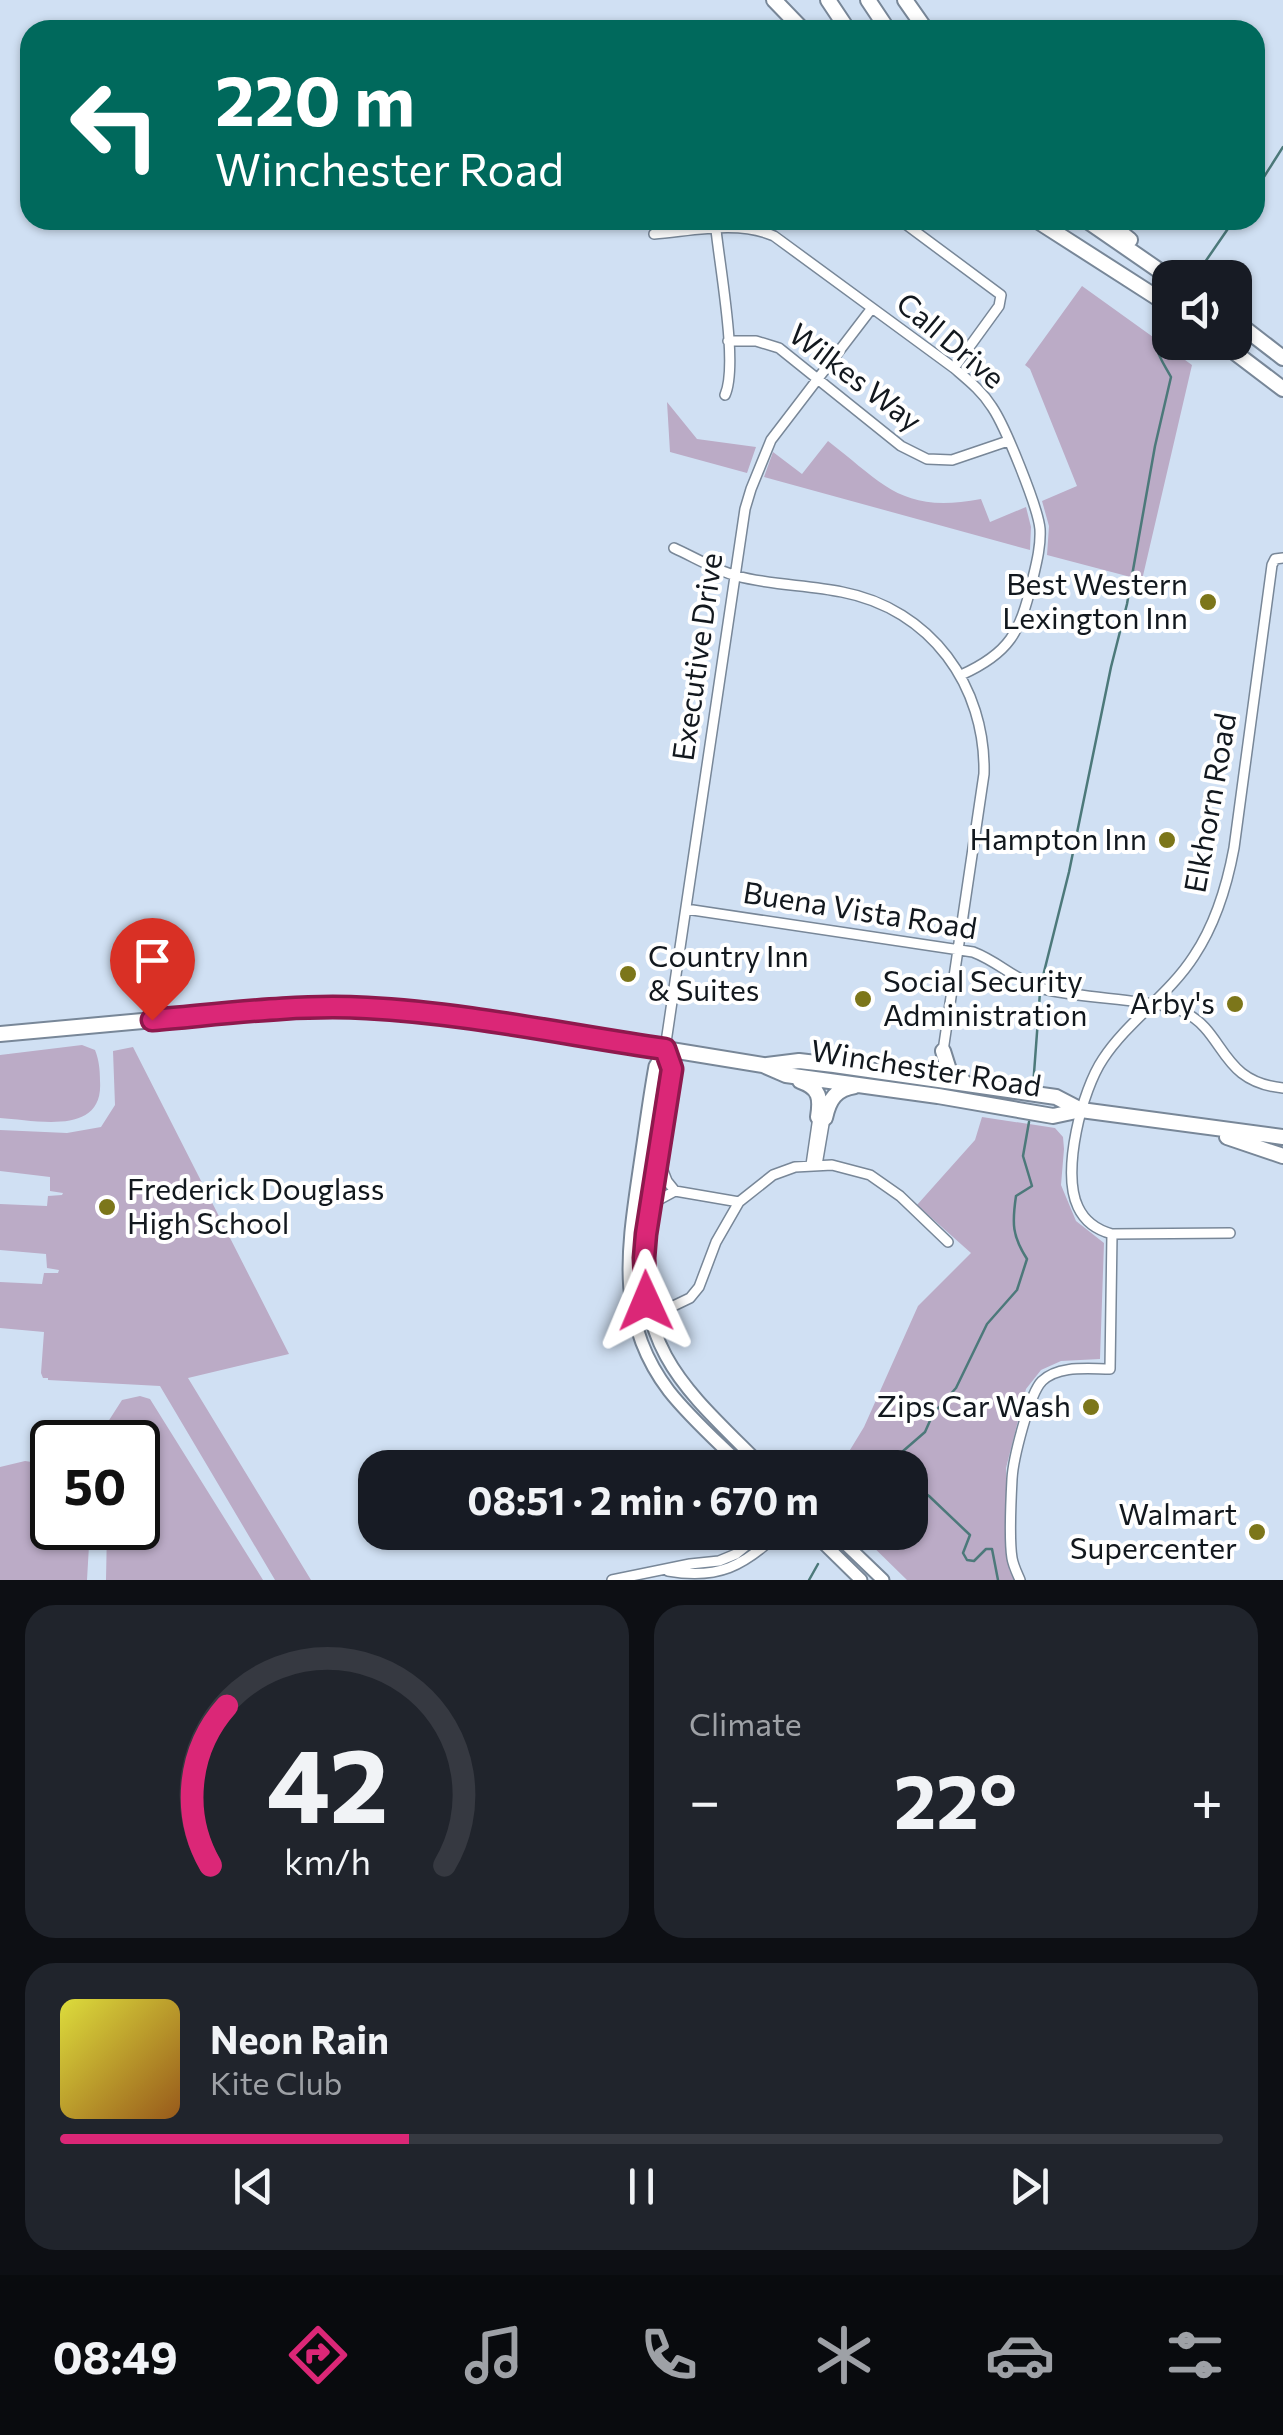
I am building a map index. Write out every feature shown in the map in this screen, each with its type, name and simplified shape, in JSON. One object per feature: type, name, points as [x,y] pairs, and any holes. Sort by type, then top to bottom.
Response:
[{"type":"highway","points":[[774,0],[793,20]]},
{"type":"highway","points":[[1052,230],[1152,295]]},
{"type":"highway","points":[[1059,230],[1152,294]]},
{"type":"highway","points":[[1101,230],[1152,264]]},
{"type":"highway","points":[[1117,230],[1153,260]]},
{"type":"highway","points":[[1252,335],[1283,358]]},
{"type":"highway","points":[[1245,360],[1283,389]]},
{"type":"highway","name":"Winchester Road","points":[[0,1034],[285,1008],[339,1007],[433,1015],[665,1049],[763,1065],[786,1075],[1052,1116],[1081,1110]]},
{"type":"highway","points":[[911,1077],[936,1064],[943,1051]]},
{"type":"highway","points":[[943,1051],[950,1070],[968,1085]]},
{"type":"highway","name":"Winchester Road","points":[[763,1065],[799,1061],[1056,1097],[1081,1110],[1283,1138]]},
{"type":"highway","points":[[786,1075],[815,1088],[822,1118]]},
{"type":"highway","points":[[822,1118],[833,1096],[846,1087],[859,1085]]},
{"type":"highway","points":[[1202,1128],[1283,1156]]},
{"type":"main road","points":[[665,1049],[672,1069],[644,1258],[646,1301],[656,1335],[679,1378],[746,1450]]},
{"type":"main road","points":[[665,1049],[655,1066],[630,1226],[628,1276],[635,1319],[651,1362],[669,1391],[726,1450]]},
{"type":"main road","points":[[830,1550],[861,1580]]},
{"type":"main road","points":[[852,1550],[883,1580]]},
{"type":"street","name":"Call Drive","points":[[654,234],[682,230]]},
{"type":"street","points":[[717,230],[730,379],[725,395]]},
{"type":"street","name":"Call Drive","points":[[758,230],[774,236],[954,368],[985,397],[998,417],[1037,514],[1037,559],[1016,633],[994,657],[961,675]]},
{"type":"street","points":[[914,230],[1002,295],[999,306],[954,368]]},
{"type":"street","name":"Executive Drive","points":[[665,1049],[745,509],[762,458],[781,424],[872,308]]},
{"type":"street","name":"Wilkes Way","points":[[728,342],[756,341],[779,348],[902,446],[927,459],[952,460],[1008,440]]},
{"type":"street","points":[[674,548],[736,576],[845,592],[893,610],[935,642],[961,675],[977,714],[984,753],[982,796],[943,1051]]},
{"type":"street","name":"Elkhorn Road","points":[[1112,1234],[1087,1221],[1077,1206],[1071,1181],[1081,1110],[1091,1079],[1105,1056],[1181,974],[1215,917],[1234,848],[1272,565],[1279,558]]},
{"type":"street","name":"Buena Vista Road","points":[[686,909],[958,950],[988,958],[1031,985],[1047,990],[1176,1008],[1199,1022],[1246,1077],[1283,1088]]},
{"type":"street","points":[[814,1165],[822,1118]]},
{"type":"street","points":[[658,1158],[675,1190],[739,1202]]},
{"type":"street","points":[[635,1319],[679,1304],[695,1293],[716,1242],[739,1202],[773,1174],[795,1166],[855,1170],[883,1182],[948,1242]]},
{"type":"street","points":[[651,1204],[675,1190]]},
{"type":"street","points":[[1020,1580],[1012,1557],[1012,1480],[1033,1396],[1042,1382],[1060,1371],[1110,1370],[1112,1234],[1230,1234]]},
{"type":"street","points":[[612,1580],[719,1561],[741,1550]]},
{"type":"street","points":[[665,1570],[690,1576],[729,1570],[760,1550]]},
{"type":"shaded area","points":[[1082,286],[1152,336],[1152,360],[1185,360],[1192,365],[1142,580],[1047,555],[1049,526],[1042,501],[1077,486],[1030,369],[1025,365]]},
{"type":"shaded area","points":[[667,402],[697,439],[756,447],[747,473],[670,452]]},
{"type":"shaded area","points":[[828,441],[881,483],[913,499],[954,503],[981,499],[990,522],[1026,507],[1031,527],[1030,550],[764,477],[773,452],[802,474]]},
{"type":"shaded area","points":[[82,1045],[95,1050],[99,1065],[98,1099],[91,1111],[65,1121],[0,1118],[0,1055]]},
{"type":"shaded area","points":[[133,1047],[289,1354],[188,1378],[311,1580],[275,1580],[160,1386],[48,1380],[41,1373],[44,1332],[0,1328],[0,1282],[42,1284],[44,1273],[59,1270],[47,1268],[46,1254],[0,1250],[0,1204],[47,1206],[48,1196],[63,1193],[50,1191],[50,1177],[0,1171],[0,1130],[67,1133],[101,1127],[115,1105],[113,1051]]},
{"type":"shaded area","points":[[982,1117],[1055,1128],[1063,1137],[1061,1185],[1076,1221],[1104,1243],[1100,1359],[1061,1361],[1041,1370],[1026,1389],[1006,1468],[1009,1569],[1014,1580],[907,1580],[876,1550],[928,1550],[928,1450],[850,1450],[918,1306],[971,1253],[917,1205],[975,1140]]},
{"type":"shaded area","points":[[140,1396],[150,1399],[263,1580],[106,1580],[107,1550],[160,1550],[160,1420],[109,1420],[122,1400]]},
{"type":"shaded area","points":[[30,1462],[30,1550],[89,1550],[87,1580],[0,1580],[0,1467]]},
{"type":"waterway","points":[[1265,175],[1283,147]]},
{"type":"waterway","points":[[1206,260],[1227,230]]},
{"type":"waterway","points":[[1041,984],[1127,604],[1171,377],[1161,360]]},
{"type":"waterway","points":[[1033,1087],[1040,992]]},
{"type":"waterway","points":[[904,1450],[925,1432],[933,1414],[956,1388],[987,1324],[1017,1290],[1027,1259],[1018,1243],[1014,1214],[1016,1196],[1032,1186],[1023,1156],[1029,1122]]},
{"type":"waterway","points":[[928,1495],[970,1535],[963,1553],[967,1560],[974,1561],[986,1549],[992,1549],[998,1580]]},
{"type":"waterway","points":[[809,1580],[818,1564]]},
{"type":"place","name":"Best Western Lexington Inn","points":[[1208,602]]},
{"type":"place","name":"Hampton Inn","points":[[1167,840]]},
{"type":"place","name":"Country Inn & Suites","points":[[628,974]]},
{"type":"place","name":"Social Security Administration","points":[[863,999]]},
{"type":"place","name":"Arby's","points":[[1235,1004]]},
{"type":"place","name":"Frederick Douglass High School","points":[[107,1207]]},
{"type":"place","name":"Zips Car Wash","points":[[1091,1407]]},
{"type":"place","name":"Walmart Supercenter","points":[[1257,1532]]},
{"type":"route","points":[[152,1020],[285,1008],[368,1008],[665,1049],[672,1069],[646,1234],[646,1301]]}]
